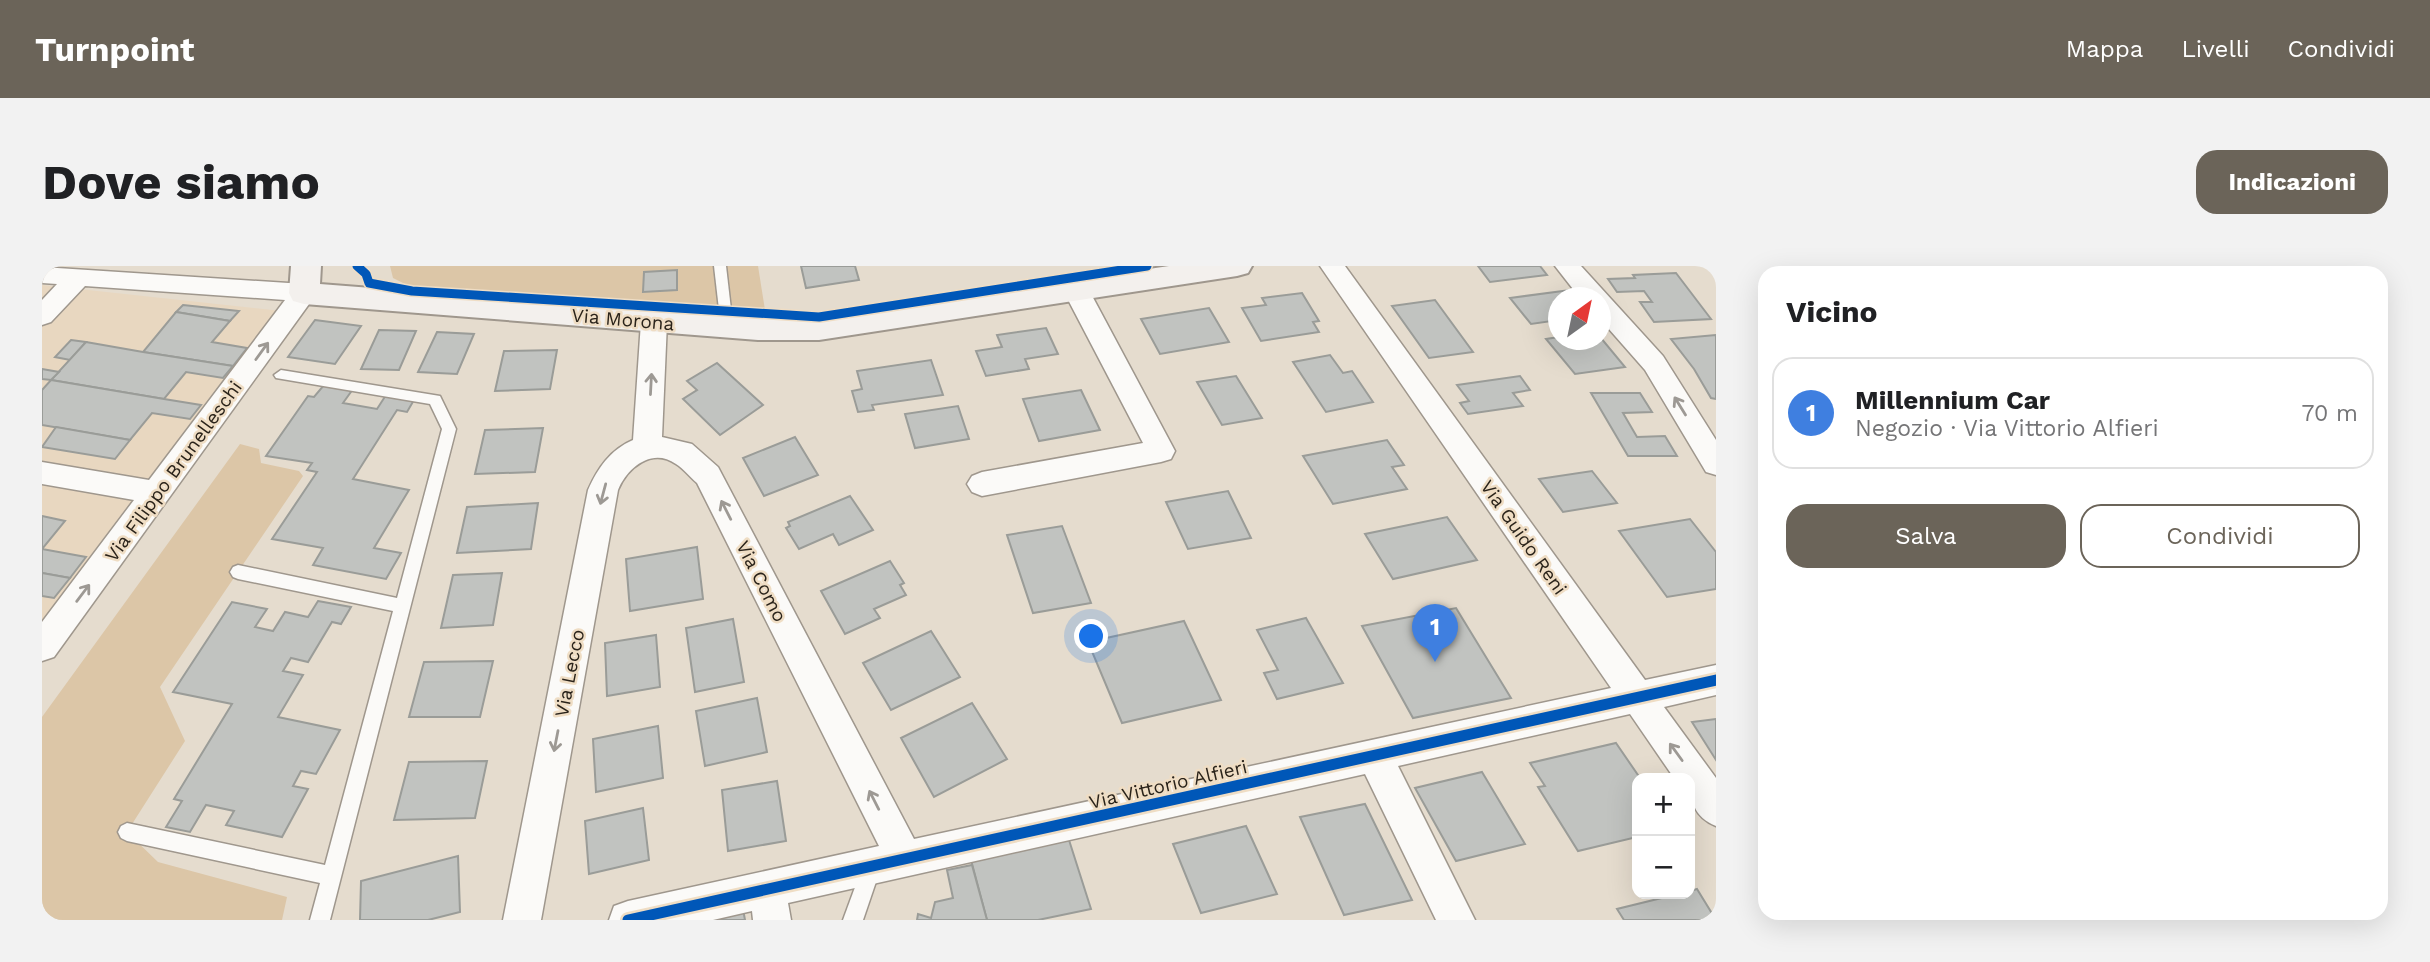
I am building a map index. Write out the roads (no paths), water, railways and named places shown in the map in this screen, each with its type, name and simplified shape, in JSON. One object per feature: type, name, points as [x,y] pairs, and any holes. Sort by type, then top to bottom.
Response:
[{"type":"main road","name":"Via Morona","points":[[305,280],[654,322],[819,329],[1077,292],[1134,274],[1237,266]]},
{"type":"street","name":"Via Guido Reni","points":[[1332,266],[1716,808]]},
{"type":"street","points":[[1567,266],[1585,287]]},
{"type":"street","name":"Via Morona","points":[[42,275],[78,278],[305,280]]},
{"type":"street","points":[[42,316],[78,278]]},
{"type":"street","name":"Via Filippo Brunelleschi","points":[[42,647],[158,493],[305,280]]},
{"type":"street","points":[[982,484],[1161,451],[1077,292]]},
{"type":"street","points":[[1611,315],[1654,363],[1716,464]]},
{"type":"street","points":[[647,446],[654,322]]},
{"type":"street","name":"Via Como","points":[[647,446],[682,452],[708,475],[889,864]]},
{"type":"street","name":"Via Lecco","points":[[522,920],[603,490],[610,474],[631,453],[647,446]]},
{"type":"street","points":[[42,473],[158,493]]},
{"type":"street","name":"Via Vittorio Alfieri","points":[[628,920],[770,904],[889,864],[1716,680]]},
{"type":"street","points":[[1374,756],[1456,920]]},
{"type":"lane","points":[[720,266],[727,327]]},
{"type":"lane","points":[[281,375],[435,400],[449,429],[320,920]]},
{"type":"lane","points":[[238,572],[402,606]]},
{"type":"lane","points":[[127,832],[331,876]]},
{"type":"lane","points":[[853,920],[889,864]]},
{"type":"place","name":"Millennium Car","points":[[1435,662]]}]
